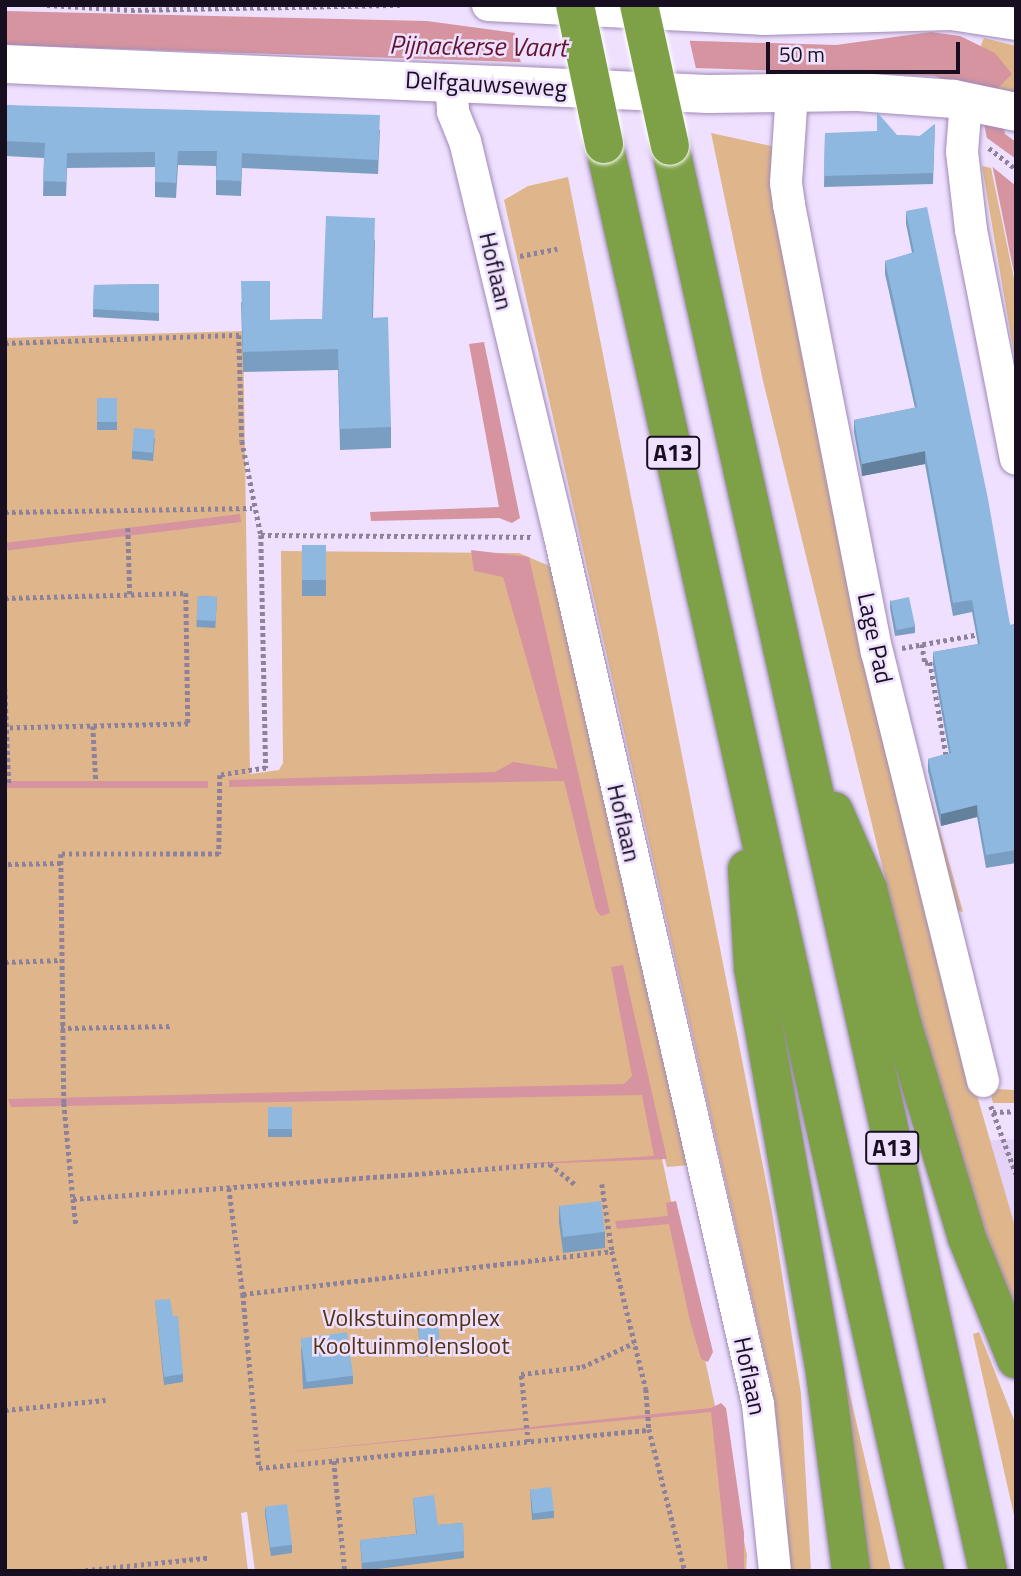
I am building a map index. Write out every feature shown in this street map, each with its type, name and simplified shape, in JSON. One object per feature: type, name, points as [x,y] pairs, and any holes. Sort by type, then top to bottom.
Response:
[{"type":"highway","name":"A13","points":[[575,5],[742,762],[925,1571]]},
{"type":"highway","name":"A13","points":[[639,5],[797,725],[988,1571]]},
{"type":"highway","name":"A13","points":[[797,725],[868,889],[902,1026],[967,1238],[1016,1359]]},
{"type":"highway","name":"A13","points":[[742,762],[753,968],[825,1373],[851,1571]]},
{"type":"street","points":[[488,5],[790,19],[951,14],[1016,24]]},
{"type":"street","name":"Delfgauwseweg","points":[[5,64],[708,94],[792,92],[990,106]]},
{"type":"street","name":"Hoflaan","points":[[451,81],[453,112],[465,141],[560,537],[758,1404],[775,1571]]},
{"type":"street","name":"Lage Pad","points":[[792,92],[786,183],[789,205],[877,652],[984,1082]]},
{"type":"street","name":"Delfgauwseweg","points":[[990,106],[961,140],[971,230],[1016,459]]},
{"type":"path","points":[[47,5],[144,9],[402,5]]},
{"type":"path","points":[[985,145],[1016,169]]},
{"type":"path","points":[[521,256],[556,249]]},
{"type":"path","points":[[5,343],[239,335],[242,440],[252,508],[261,535],[266,768],[220,775],[219,854],[61,854],[61,1028],[76,1225]]},
{"type":"path","points":[[5,512],[252,508]]},
{"type":"path","points":[[128,528],[130,594]]},
{"type":"path","points":[[261,535],[560,537]]},
{"type":"path","points":[[5,597],[186,593],[188,724],[6,728]]},
{"type":"path","points":[[877,652],[989,632]]},
{"type":"path","points":[[922,644],[925,663],[930,662],[948,763]]},
{"type":"path","points":[[5,688],[9,783]]},
{"type":"path","points":[[93,726],[96,781]]},
{"type":"path","points":[[8,864],[61,863]]},
{"type":"path","points":[[5,962],[61,960]]},
{"type":"path","points":[[61,1028],[173,1026]]},
{"type":"path","points":[[984,1082],[1016,1174]]},
{"type":"path","points":[[993,1111],[1016,1111]]},
{"type":"path","points":[[73,1199],[550,1164],[577,1186]]},
{"type":"path","points":[[602,1184],[612,1251],[634,1343],[649,1426],[685,1571]]},
{"type":"path","points":[[229,1188],[243,1294],[260,1468],[649,1426]]},
{"type":"path","points":[[243,1294],[612,1251]]},
{"type":"path","points":[[527,1439],[521,1374],[582,1367],[634,1343]]},
{"type":"path","points":[[5,1410],[106,1400]]},
{"type":"path","points":[[334,1461],[345,1571]]},
{"type":"path","points":[[78,1571],[206,1558]]},
{"type":"shaded area","points":[[1016,1139],[1016,1254],[977,1141]]},
{"type":"green space","points":[[984,38],[1016,46],[1016,93],[998,92],[981,45]]},
{"type":"green space","points":[[711,133],[780,148],[950,1002],[1016,1230],[1016,1317],[959,1157],[906,963],[763,381]]},
{"type":"green space","points":[[982,166],[991,168],[1016,288],[1016,366]]},
{"type":"green space","points":[[568,177],[772,1212],[801,1393],[811,1571],[787,1571],[786,1499],[772,1388],[504,200],[528,186]]},
{"type":"green space","name":"Volkstuincomplex Kooltuinmolensloot","points":[[243,331],[250,774],[279,770],[283,763],[281,551],[519,553],[552,567],[691,1165],[667,1167],[655,1126],[747,1555],[746,1571],[255,1571],[247,1512],[241,1513],[248,1571],[5,1571],[5,338]]},
{"type":"green space","points":[[913,772],[924,774],[963,912],[945,908]]},
{"type":"green space","points":[[987,1080],[996,1089],[1016,1090],[1016,1103],[993,1103]]},
{"type":"green space","points":[[822,1275],[891,1571],[856,1571]]},
{"type":"green space","points":[[979,1332],[1016,1425],[1016,1524],[973,1334]]},
{"type":"water","name":"Pijnackerse Vaart","points":[[5,11],[427,21],[538,36],[836,45],[931,32],[960,36],[995,53],[1012,74],[996,90],[1005,134],[1016,142],[1016,283],[977,89],[934,76],[5,45]]},
{"type":"water","points":[[484,342],[520,518],[512,523],[499,518],[371,521],[370,512],[499,507],[469,344]]},
{"type":"water","points":[[240,514],[241,522],[8,551],[7,543]]},
{"type":"water","points":[[471,550],[529,557],[610,913],[601,916],[596,910],[564,781],[229,787],[229,780],[495,772],[513,762],[558,769],[503,577],[474,571]]},
{"type":"water","points":[[5,781],[208,781],[208,788],[5,788]]},
{"type":"water","points":[[623,965],[667,1159],[484,1166],[654,1156],[642,1095],[11,1107],[8,1099],[624,1084],[632,1076],[611,967]]},
{"type":"water","points":[[676,1201],[713,1352],[708,1362],[701,1359],[690,1321],[669,1224],[617,1229],[615,1221],[668,1216],[666,1203]]},
{"type":"water","points":[[721,1403],[726,1408],[744,1533],[744,1571],[728,1571],[711,1412],[269,1454],[711,1408]]},
{"type":"pier","points":[[514,30],[689,38],[697,73],[522,68]]},
{"type":"pier","points":[[983,135],[1016,159],[1016,186],[989,164]]},
{"type":"building","points":[[5,105],[380,115],[378,160],[242,153],[241,181],[216,180],[217,151],[178,151],[176,183],[155,182],[155,152],[67,153],[66,182],[43,181],[45,143],[5,141]]},
{"type":"building","points":[[877,112],[897,135],[920,136],[935,124],[933,173],[824,176],[825,133],[877,131]]},
{"type":"building","points":[[927,207],[988,499],[1010,625],[1016,624],[1016,850],[986,855],[977,805],[941,814],[928,759],[951,753],[933,652],[980,644],[972,600],[953,603],[925,451],[862,464],[854,420],[917,407],[885,261],[914,252],[906,211]]},
{"type":"building","points":[[326,216],[375,218],[372,318],[388,317],[391,427],[340,429],[338,349],[243,352],[241,281],[270,281],[270,320],[322,319]]},
{"type":"building","points":[[159,284],[159,313],[93,309],[94,285]]},
{"type":"building","points":[[97,398],[117,398],[117,422],[97,422]]},
{"type":"building","points":[[134,428],[155,430],[153,453],[132,451]]},
{"type":"building","points":[[302,545],[326,545],[326,580],[302,580]]},
{"type":"building","points":[[198,596],[217,597],[216,621],[197,620]]},
{"type":"building","points":[[909,597],[915,626],[897,630],[890,601]]},
{"type":"building","points":[[268,1107],[292,1107],[292,1129],[268,1129]]},
{"type":"building","points":[[601,1201],[605,1232],[563,1237],[559,1206]]},
{"type":"building","points":[[170,1299],[173,1316],[178,1316],[183,1374],[164,1377],[155,1300]]},
{"type":"building","points":[[438,1313],[440,1348],[420,1349],[418,1314]]},
{"type":"building","points":[[347,1332],[353,1376],[307,1382],[300,1339]]},
{"type":"building","points":[[551,1487],[554,1511],[533,1513],[530,1490]]},
{"type":"building","points":[[434,1495],[438,1525],[463,1523],[464,1551],[362,1563],[360,1540],[417,1534],[413,1498]]},
{"type":"building","points":[[287,1504],[292,1545],[270,1547],[265,1507]]}]
